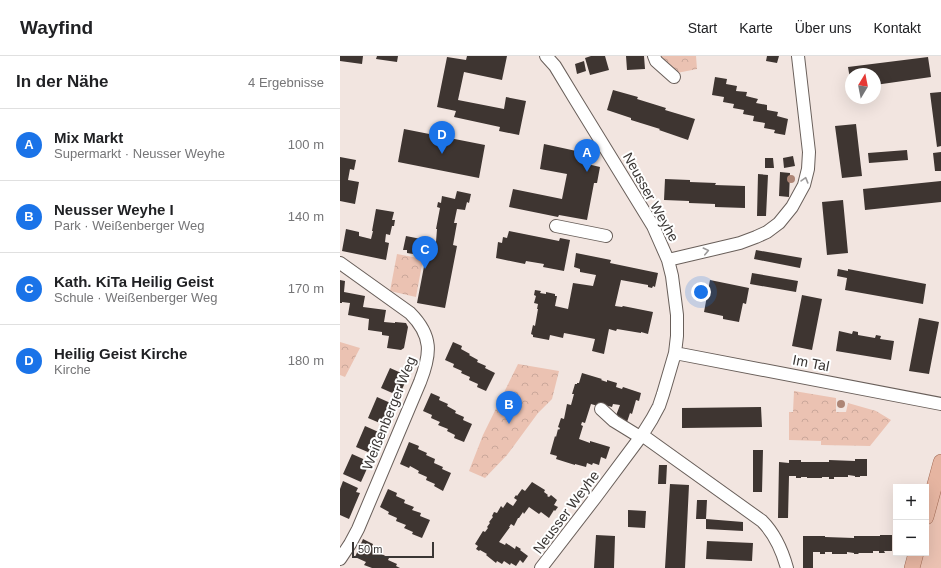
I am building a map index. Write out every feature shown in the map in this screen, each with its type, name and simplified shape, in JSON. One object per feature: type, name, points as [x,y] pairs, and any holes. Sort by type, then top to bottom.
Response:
[{"type":"main road","points":[[929,506],[941,462]]},
{"type":"main road","points":[[912,568],[915,556]]},
{"type":"street","name":"Neusser Weyhe","points":[[542,568],[641,436],[659,406],[675,353],[677,336],[677,315],[672,276],[668,260],[653,226],[555,66],[546,56]]},
{"type":"street","points":[[654,56],[656,61],[674,77]]},
{"type":"street","points":[[668,260],[740,243],[756,237],[767,232],[779,223],[792,207],[804,185],[808,169],[809,152],[798,56]]},
{"type":"street","points":[[556,226],[606,236]]},
{"type":"street","name":"Weißenberger Weg","points":[[340,262],[410,313],[417,320],[426,336],[428,359],[426,368],[358,529],[340,559]]},
{"type":"street","name":"Im Tal","points":[[675,353],[941,404]]},
{"type":"street","points":[[601,409],[614,421],[641,436],[762,521],[770,529],[777,540],[787,568]]},
{"type":"green space","points":[[657,56],[696,56],[697,69],[677,73]]},
{"type":"green space","points":[[397,254],[423,259],[416,297],[390,291]]},
{"type":"green space","points":[[340,342],[360,348],[345,377],[340,375]]},
{"type":"green space","points":[[518,364],[559,371],[552,399],[538,413],[507,455],[485,478],[469,471],[483,435]]},
{"type":"green space","points":[[794,391],[836,398],[836,412],[846,412],[848,403],[876,411],[891,420],[870,446],[821,445],[821,441],[789,440],[789,412],[793,412]]},
{"type":"green space","points":[[941,484],[941,568],[917,568],[921,556],[929,556],[929,526]]},
{"type":"building","points":[[340,56],[363,56],[362,64],[340,61]]},
{"type":"building","points":[[377,56],[398,56],[397,62],[376,59]]},
{"type":"building","points":[[467,56],[507,56],[502,80],[464,72],[458,100],[504,109],[506,97],[526,101],[519,135],[499,131],[500,127],[454,117],[456,111],[437,107],[447,57],[466,60]]},
{"type":"building","points":[[591,56],[605,56],[609,70],[590,75],[585,58]]},
{"type":"building","points":[[626,56],[644,56],[645,69],[627,70]]},
{"type":"building","points":[[767,56],[779,56],[777,63],[766,61]]},
{"type":"building","points":[[928,57],[931,77],[881,84],[881,68],[848,67]]},
{"type":"building","points":[[584,61],[586,71],[577,74],[575,64]]},
{"type":"building","points":[[715,77],[727,79],[726,84],[737,86],[736,91],[747,92],[746,96],[758,99],[756,103],[767,105],[767,110],[778,112],[777,116],[788,119],[785,135],[774,133],[775,130],[764,128],[765,123],[753,121],[754,116],[743,114],[744,110],[733,108],[734,104],[723,102],[724,97],[712,95]]},
{"type":"building","points":[[613,90],[638,97],[637,99],[666,108],[665,110],[695,119],[688,140],[607,110]]},
{"type":"building","points":[[941,92],[941,146],[937,147],[930,93]]},
{"type":"building","points":[[856,124],[862,176],[842,178],[835,126]]},
{"type":"building","points":[[404,129],[485,145],[479,178],[398,162]]},
{"type":"building","points":[[544,144],[581,152],[579,162],[600,167],[597,183],[594,183],[587,220],[559,215],[558,217],[509,207],[513,189],[562,199],[567,174],[540,169]]},
{"type":"building","points":[[907,150],[908,160],[869,163],[868,153]]},
{"type":"building","points":[[941,152],[941,171],[935,171],[933,153]]},
{"type":"building","points":[[793,156],[795,166],[784,168],[783,158]]},
{"type":"building","points":[[340,157],[356,160],[354,170],[350,169],[348,180],[359,182],[355,204],[340,201]]},
{"type":"building","points":[[765,158],[773,158],[774,168],[765,168]]},
{"type":"building","points":[[780,172],[790,173],[789,197],[779,196]]},
{"type":"building","points":[[758,174],[768,175],[766,216],[757,216]]},
{"type":"building","points":[[665,179],[716,183],[715,185],[745,186],[745,208],[715,207],[715,204],[664,200]]},
{"type":"building","points":[[941,181],[941,202],[865,210],[863,189]]},
{"type":"building","points":[[457,191],[471,194],[469,203],[467,202],[465,210],[457,209],[454,223],[457,223],[453,245],[457,246],[445,308],[417,303],[426,256],[407,253],[407,250],[403,250],[406,236],[436,242],[436,229],[440,208],[437,207],[438,202],[441,203],[442,196],[455,199]]},
{"type":"building","points":[[843,200],[848,253],[827,255],[822,202]]},
{"type":"building","points":[[376,209],[394,212],[392,220],[395,220],[394,226],[392,226],[390,235],[386,234],[385,242],[389,243],[386,260],[342,251],[346,229],[359,232],[359,236],[371,239]]},
{"type":"building","points":[[509,231],[559,241],[560,238],[570,240],[564,271],[543,267],[544,264],[526,261],[525,264],[496,258],[498,242],[502,243],[503,237],[507,238]]},
{"type":"building","points":[[756,250],[802,258],[800,268],[754,259]]},
{"type":"building","points":[[576,253],[611,260],[610,263],[658,273],[655,287],[653,286],[652,288],[648,287],[648,285],[621,280],[615,306],[623,306],[653,312],[648,334],[609,329],[604,354],[592,351],[595,339],[564,333],[563,338],[550,335],[549,340],[533,337],[531,334],[533,325],[535,326],[538,309],[538,304],[534,303],[536,296],[534,295],[535,290],[541,291],[540,293],[546,294],[546,292],[555,294],[555,296],[557,296],[555,306],[568,309],[573,283],[593,286],[596,275],[580,272],[580,269],[574,267]]},
{"type":"building","points":[[838,269],[848,271],[848,269],[926,284],[923,304],[845,290],[847,278],[837,276]]},
{"type":"building","points":[[752,273],[798,281],[796,292],[750,284]]},
{"type":"building","points":[[340,280],[345,281],[344,292],[365,296],[363,307],[386,310],[384,322],[406,323],[408,327],[404,348],[401,350],[387,348],[389,336],[382,335],[382,332],[368,330],[369,319],[348,315],[350,303],[340,303]]},
{"type":"building","points":[[710,280],[749,288],[746,304],[743,303],[739,322],[723,319],[723,316],[704,312]]},
{"type":"building","points":[[802,295],[822,299],[812,350],[792,346]]},
{"type":"building","points":[[919,318],[939,322],[929,374],[909,371]]},
{"type":"building","points":[[839,331],[852,334],[853,331],[858,332],[858,335],[875,338],[876,335],[881,336],[880,339],[894,341],[891,360],[836,351]]},
{"type":"building","points":[[453,342],[462,346],[461,349],[478,360],[477,362],[486,366],[485,368],[495,373],[486,391],[477,387],[478,384],[469,380],[470,377],[461,373],[462,371],[453,367],[454,364],[445,360]]},
{"type":"building","points":[[390,368],[408,376],[399,396],[381,388]]},
{"type":"building","points":[[582,373],[607,382],[607,380],[617,383],[616,387],[622,389],[623,387],[641,393],[639,401],[636,400],[632,414],[630,413],[627,422],[615,418],[620,405],[613,404],[612,407],[601,404],[598,406],[591,404],[585,423],[582,422],[581,425],[583,426],[579,439],[610,447],[606,459],[601,457],[599,465],[587,463],[586,467],[556,459],[557,456],[550,454],[555,436],[556,437],[558,429],[559,430],[560,428],[558,427],[561,418],[564,419],[567,404],[571,405],[575,384],[579,383]]},
{"type":"building","points":[[431,393],[440,397],[439,400],[448,404],[447,406],[456,411],[455,413],[464,417],[463,420],[472,424],[464,442],[454,438],[455,435],[447,431],[448,429],[438,425],[440,422],[431,418],[432,415],[423,411]]},
{"type":"building","points":[[377,397],[395,405],[387,426],[368,418]]},
{"type":"building","points":[[761,407],[762,427],[682,428],[682,408]]},
{"type":"building","points":[[365,426],[383,434],[375,455],[356,447]]},
{"type":"building","points":[[409,442],[419,446],[418,449],[435,459],[434,463],[451,473],[443,491],[434,486],[435,484],[426,480],[427,477],[418,473],[419,471],[410,466],[409,468],[400,464]]},
{"type":"building","points":[[753,450],[763,450],[762,492],[753,492]]},
{"type":"building","points":[[352,454],[370,462],[361,482],[343,474]]},
{"type":"building","points":[[855,459],[867,459],[867,476],[855,477],[848,475],[848,477],[834,477],[834,479],[829,479],[829,477],[796,478],[796,476],[789,476],[788,518],[778,518],[779,462],[789,463],[789,460],[801,460],[801,462],[829,462],[829,460],[855,461]]},
{"type":"building","points":[[659,465],[667,465],[666,484],[658,484]]},
{"type":"building","points":[[343,481],[358,488],[356,492],[360,493],[349,519],[340,515],[340,489]]},
{"type":"building","points":[[532,482],[545,490],[544,492],[548,495],[547,496],[549,497],[551,495],[557,500],[554,505],[558,507],[549,518],[541,512],[539,514],[529,507],[524,514],[523,512],[514,526],[511,524],[499,542],[505,545],[506,543],[515,549],[516,546],[528,556],[523,563],[520,560],[516,566],[511,563],[510,565],[504,561],[502,564],[497,561],[496,563],[486,555],[487,554],[476,549],[478,546],[475,544],[483,531],[485,532],[488,528],[487,527],[493,517],[494,512],[497,513],[501,506],[503,508],[507,502],[513,506],[517,500],[514,498],[516,495],[517,496],[522,489],[525,491]]},
{"type":"building","points":[[670,484],[689,485],[685,568],[665,568]]},
{"type":"building","points":[[388,489],[397,493],[396,496],[405,500],[404,503],[414,507],[412,510],[421,513],[420,516],[430,520],[422,538],[412,534],[413,532],[404,528],[406,525],[396,521],[397,518],[388,514],[389,512],[380,507]]},
{"type":"building","points":[[697,500],[707,500],[706,519],[696,519]]},
{"type":"building","points":[[628,510],[646,511],[645,528],[628,527]]},
{"type":"building","points":[[706,519],[743,522],[743,531],[706,529]]},
{"type":"building","points":[[596,535],[615,536],[614,568],[594,568]]},
{"type":"building","points":[[892,535],[892,551],[884,551],[885,553],[879,553],[879,551],[873,551],[873,553],[858,554],[847,552],[847,554],[832,554],[832,552],[825,552],[825,554],[820,554],[820,552],[813,552],[813,568],[803,568],[803,536],[854,538],[854,536]]},
{"type":"building","points":[[363,539],[373,544],[372,547],[381,551],[380,553],[389,558],[388,560],[397,564],[396,566],[400,568],[372,568],[364,565],[366,562],[355,557]]},
{"type":"building","points":[[707,541],[753,543],[752,561],[706,559]]},
{"type":"place","name":"Heilig Geist Kirche","points":[[442,154]]},
{"type":"place","name":"Mix Markt","points":[[587,172]]},
{"type":"place","name":"Kath. KiTa Heilig Geist","points":[[425,269]]},
{"type":"place","name":"Neusser Weyhe I","points":[[509,424]]}]
